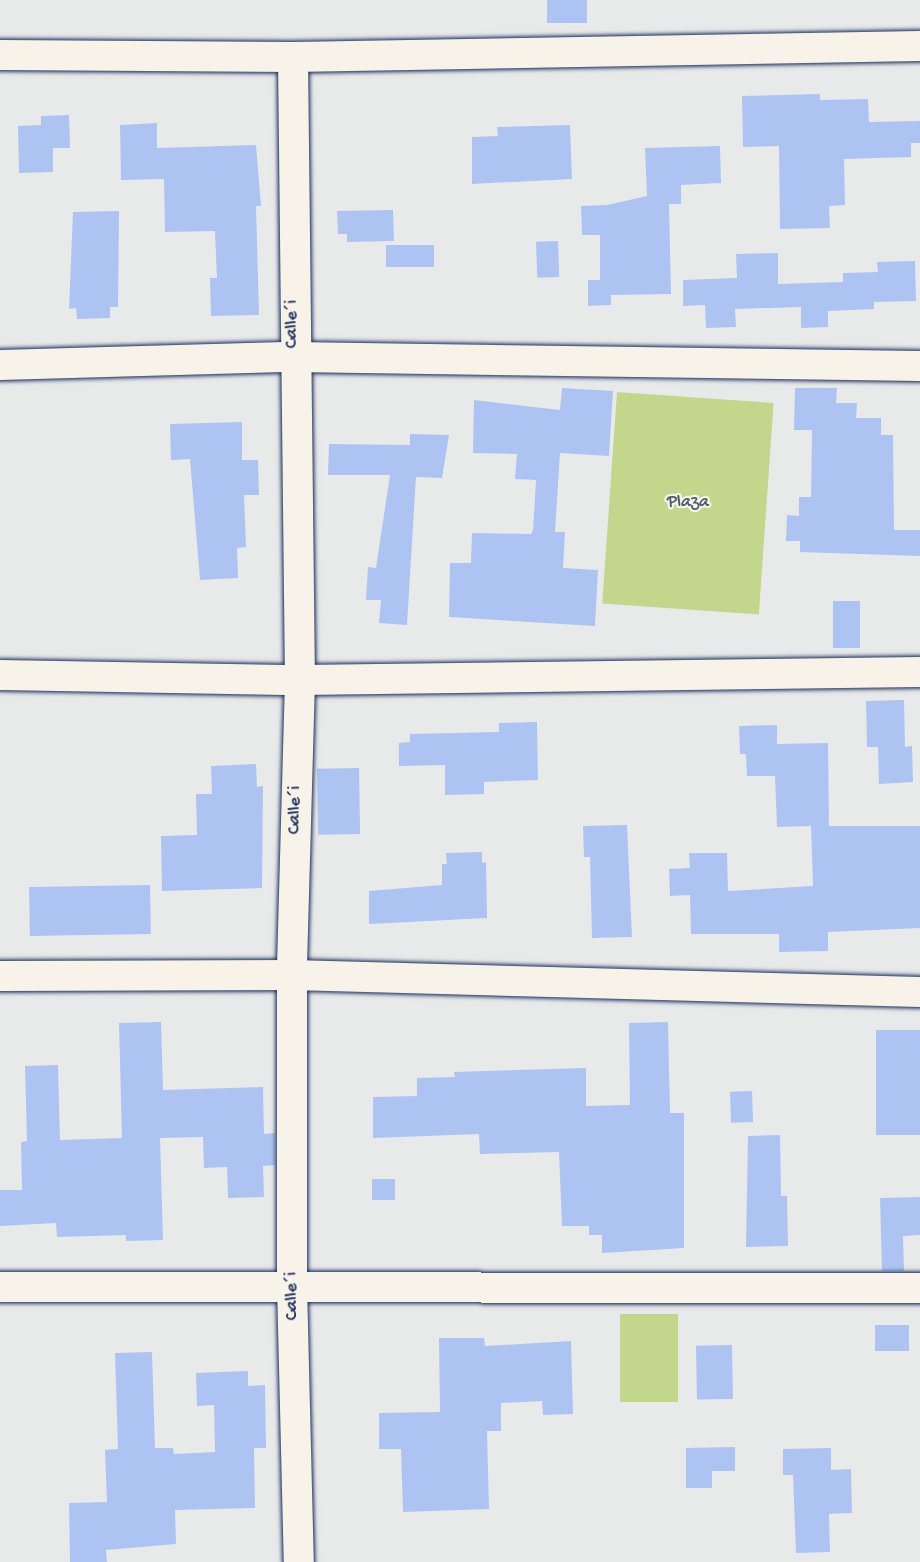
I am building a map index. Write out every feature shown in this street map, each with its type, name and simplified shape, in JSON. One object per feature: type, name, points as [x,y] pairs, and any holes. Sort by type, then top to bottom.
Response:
[{"type":"street","points":[[0,55],[293,57],[920,46]]},
{"type":"street","name":"Calle´i","points":[[293,57],[293,357],[300,680],[292,975],[292,1285],[299,1562]]},
{"type":"street","points":[[0,365],[293,357],[920,366]]},
{"type":"street","points":[[0,675],[300,680],[920,672]]},
{"type":"street","points":[[0,976],[292,975],[920,992]]},
{"type":"street","points":[[0,1287],[292,1285],[920,1288]]},
{"type":"green space","name":"Plaza","points":[[617,392],[774,403],[759,614],[602,603]]},
{"type":"green space","points":[[620,1314],[678,1314],[678,1402],[620,1402]]},
{"type":"building","points":[[547,0],[587,0],[587,23],[547,23]]},
{"type":"building","points":[[820,94],[820,100],[868,99],[869,122],[920,121],[920,143],[911,143],[911,157],[844,159],[845,205],[829,206],[830,228],[780,229],[779,146],[743,147],[742,96]]},
{"type":"building","points":[[69,115],[70,148],[53,148],[53,172],[19,173],[18,126],[41,125],[41,116]]},
{"type":"building","points":[[157,123],[157,148],[256,145],[261,206],[256,206],[259,315],[211,316],[210,278],[217,278],[215,231],[165,232],[164,179],[121,180],[120,125]]},
{"type":"building","points":[[570,125],[572,179],[472,184],[472,137],[498,136],[497,127]]},
{"type":"building","points":[[720,146],[721,183],[681,185],[681,204],[669,204],[671,294],[611,295],[611,305],[588,306],[588,280],[600,280],[600,235],[582,235],[581,206],[607,205],[647,196],[645,148]]},
{"type":"building","points":[[393,210],[394,241],[347,242],[347,234],[338,234],[337,211]]},
{"type":"building","points":[[119,211],[118,307],[110,307],[110,318],[77,319],[76,308],[69,309],[73,212]]},
{"type":"building","points":[[558,241],[559,277],[537,278],[536,242]]},
{"type":"building","points":[[386,245],[434,245],[434,267],[386,267]]},
{"type":"building","points":[[778,253],[778,284],[843,282],[843,273],[878,272],[877,262],[915,261],[916,301],[874,302],[874,309],[828,311],[828,327],[801,328],[801,307],[735,309],[736,327],[706,328],[705,305],[683,306],[683,280],[737,278],[736,254]]},
{"type":"building","points":[[562,388],[613,391],[609,456],[560,453],[555,532],[565,532],[563,568],[598,570],[595,626],[449,617],[450,563],[471,563],[472,533],[531,534],[533,530],[536,480],[515,479],[517,454],[473,453],[474,400],[560,410]]},
{"type":"building","points":[[795,388],[837,388],[836,403],[857,403],[856,418],[881,418],[881,435],[893,435],[894,530],[920,530],[920,556],[800,552],[800,541],[786,541],[787,515],[799,516],[799,497],[811,497],[812,430],[794,430]]},
{"type":"building","points":[[242,422],[242,460],[258,460],[259,495],[244,495],[246,547],[237,548],[238,578],[200,580],[190,459],[171,460],[170,424]]},
{"type":"building","points":[[410,434],[449,435],[442,478],[416,477],[407,625],[379,623],[381,600],[366,600],[368,567],[376,568],[390,475],[328,475],[329,444],[410,445]]},
{"type":"building","points":[[833,601],[860,601],[860,648],[833,648]]},
{"type":"building","points":[[904,700],[905,747],[912,746],[913,782],[879,784],[878,747],[867,747],[866,701]]},
{"type":"building","points":[[537,722],[538,780],[484,782],[484,794],[445,795],[445,765],[399,766],[399,743],[410,742],[410,734],[499,732],[499,723]]},
{"type":"building","points":[[777,725],[777,744],[828,743],[829,826],[920,826],[920,928],[828,932],[828,951],[779,952],[779,934],[691,934],[690,895],[670,896],[669,869],[690,868],[689,853],[727,853],[728,891],[813,886],[811,826],[777,827],[775,776],[747,776],[746,754],[740,754],[739,726]]},
{"type":"building","points":[[256,764],[257,787],[263,786],[262,888],[162,891],[161,836],[197,835],[196,794],[212,794],[211,766]]},
{"type":"building","points":[[359,768],[360,834],[318,835],[317,769]]},
{"type":"building","points":[[627,825],[632,937],[592,938],[590,857],[584,857],[583,826]]},
{"type":"building","points":[[482,852],[482,863],[486,862],[487,918],[369,924],[369,891],[442,885],[442,864],[447,864],[446,853]]},
{"type":"building","points":[[150,885],[151,934],[30,936],[29,887]]},
{"type":"building","points":[[161,1022],[163,1090],[263,1087],[264,1134],[275,1133],[275,1165],[263,1166],[264,1197],[228,1198],[227,1167],[204,1168],[203,1137],[160,1138],[163,1240],[126,1241],[126,1235],[57,1237],[56,1223],[0,1226],[0,1190],[22,1190],[21,1142],[27,1141],[25,1066],[58,1065],[60,1140],[122,1138],[119,1023]]},
{"type":"building","points":[[668,1022],[670,1113],[684,1113],[684,1248],[602,1253],[602,1235],[589,1235],[589,1226],[562,1226],[559,1152],[480,1154],[479,1134],[373,1138],[373,1097],[417,1096],[417,1078],[455,1077],[454,1072],[586,1068],[586,1106],[630,1105],[629,1023]]},
{"type":"building","points":[[876,1030],[920,1030],[920,1135],[876,1135]]},
{"type":"building","points":[[752,1091],[753,1122],[731,1123],[730,1092]]},
{"type":"building","points":[[780,1135],[781,1196],[787,1196],[788,1246],[746,1247],[748,1136]]},
{"type":"building","points":[[372,1179],[395,1179],[395,1200],[372,1200]]},
{"type":"building","points":[[920,1197],[920,1235],[903,1236],[904,1271],[882,1271],[880,1198]]},
{"type":"building","points":[[875,1325],[909,1325],[909,1351],[875,1351]]},
{"type":"building","points":[[439,1338],[484,1338],[485,1346],[571,1341],[573,1414],[543,1415],[542,1401],[501,1403],[501,1431],[487,1431],[489,1509],[403,1512],[401,1449],[379,1449],[379,1413],[440,1412]]},
{"type":"building","points":[[732,1345],[733,1399],[697,1400],[696,1346]]},
{"type":"building","points":[[152,1352],[155,1448],[173,1448],[174,1454],[215,1452],[214,1405],[197,1406],[196,1373],[248,1371],[248,1386],[265,1385],[266,1448],[254,1448],[255,1508],[175,1510],[176,1544],[106,1550],[107,1562],[70,1562],[69,1503],[107,1502],[105,1450],[118,1449],[115,1353]]},
{"type":"building","points":[[735,1447],[735,1471],[712,1471],[712,1488],[686,1488],[686,1448]]},
{"type":"building","points":[[831,1448],[831,1470],[851,1469],[852,1513],[829,1514],[830,1552],[796,1553],[793,1475],[783,1475],[783,1449]]}]
